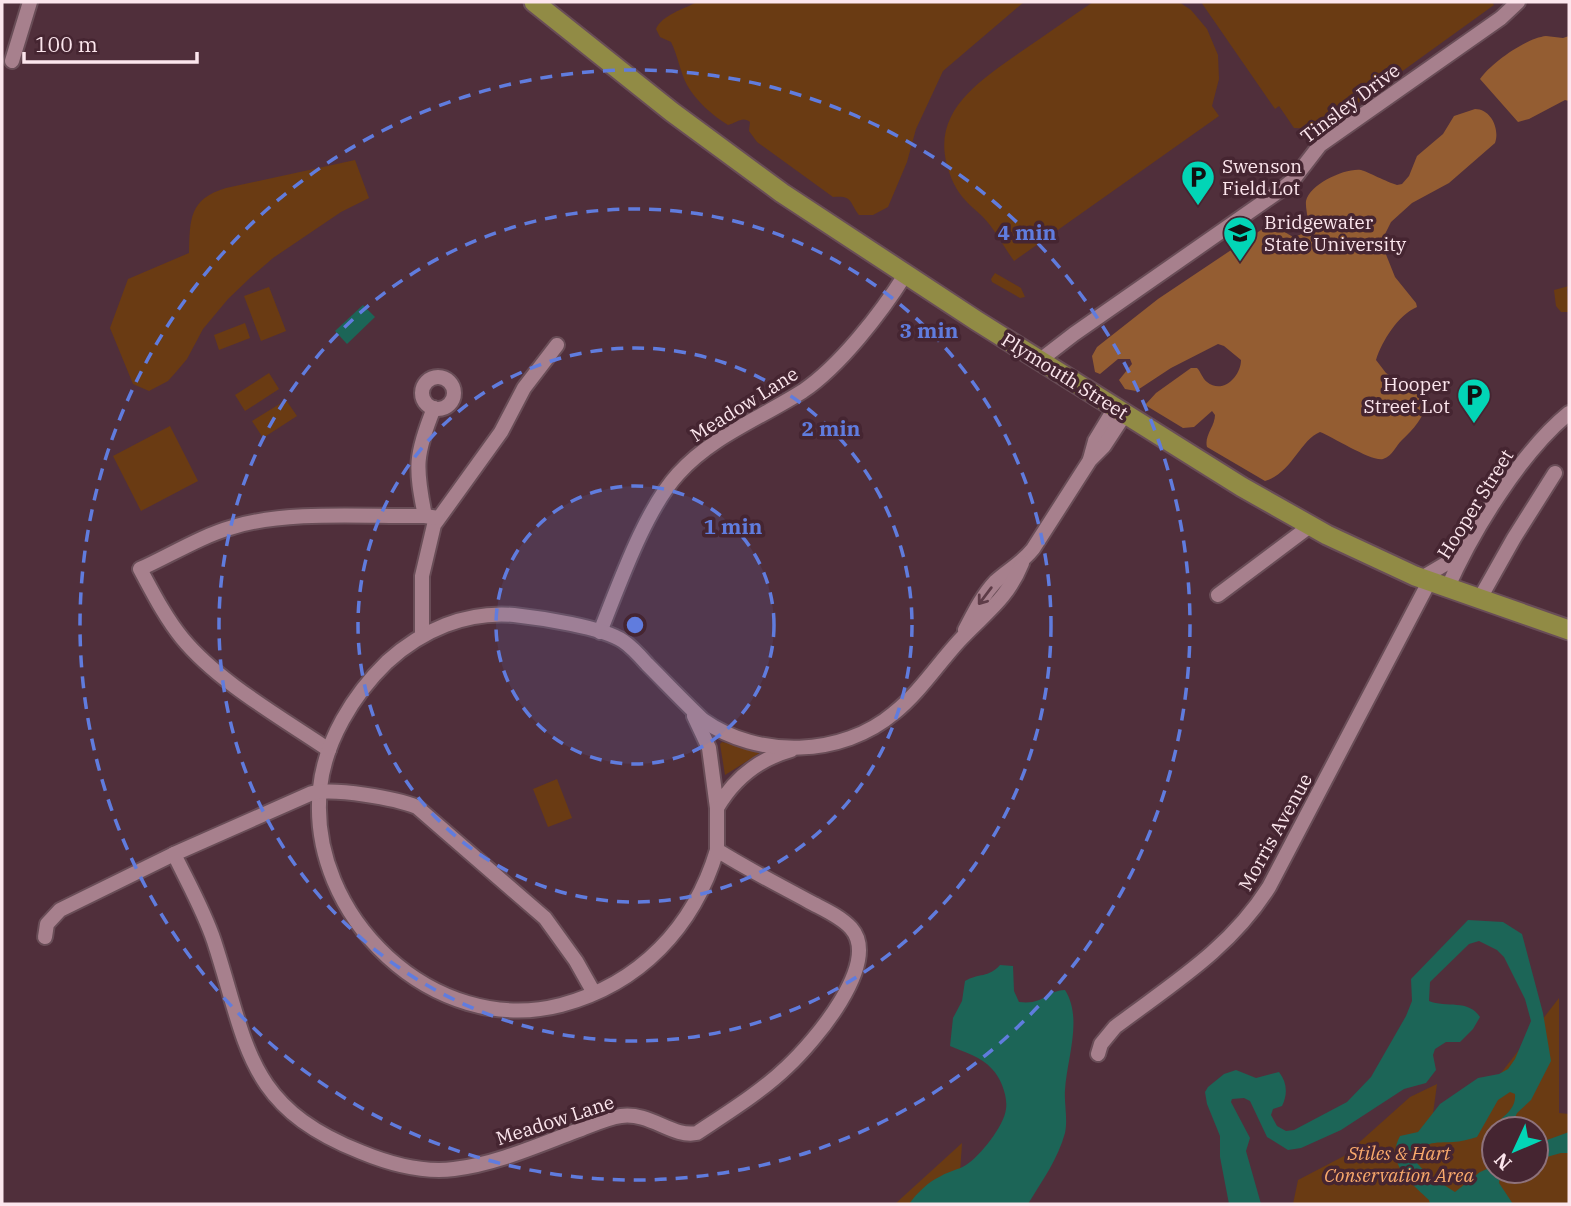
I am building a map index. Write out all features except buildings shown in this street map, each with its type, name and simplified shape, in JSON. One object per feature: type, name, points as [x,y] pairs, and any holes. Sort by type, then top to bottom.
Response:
[{"type":"main road","name":"Plymouth Street","points":[[534,2],[726,153],[905,275],[1120,411],[1310,526],[1432,583],[1569,629]]},
{"type":"street","points":[[12,61],[30,2]]},
{"type":"street","name":"Tinsley Drive","points":[[1039,361],[1282,189],[1293,180],[1320,145],[1501,18],[1518,2]]},
{"type":"street","name":"Meadow Lane","points":[[600,632],[656,506],[677,476],[713,444],[818,380],[877,314],[905,275]]},
{"type":"street","points":[[432,517],[501,432],[524,388],[558,345]]},
{"type":"street","points":[[422,635],[422,576],[432,517],[418,482],[418,461],[423,435],[434,408]]},
{"type":"street","points":[[684,701],[706,738],[713,768],[717,850],[712,868],[695,901],[663,947],[648,963],[594,993],[569,1003],[543,1008],[499,1009],[451,998],[406,973],[369,937],[341,893],[327,858],[322,836],[320,791],[329,750],[348,712],[367,683],[397,654],[422,635],[460,620],[489,614],[528,617],[600,632],[627,644],[715,728],[770,746],[796,749],[843,741],[884,721],[906,703],[960,640],[979,603],[996,581],[1022,563],[1046,530],[1090,460],[1104,446],[1120,411]]},
{"type":"street","name":"Hooper Street","points":[[1432,583],[1460,562],[1510,480],[1554,425],[1569,413]]},
{"type":"street","points":[[1432,583],[1496,487],[1536,446]]},
{"type":"street","points":[[1479,600],[1555,473]]},
{"type":"street","points":[[329,750],[242,691],[195,653],[165,615],[141,569],[243,524],[299,517],[432,517]]},
{"type":"street","points":[[1218,595],[1310,526]]},
{"type":"street","name":"Morris Avenue","points":[[1098,1054],[1107,1035],[1115,1027],[1223,945],[1258,905],[1432,583]]},
{"type":"street","points":[[717,808],[728,790],[742,776],[770,758],[796,749]]},
{"type":"street","points":[[45,937],[47,924],[60,910],[174,854],[320,791],[399,800],[417,807],[545,918],[576,961],[594,993]]},
{"type":"street","name":"Meadow Lane","points":[[174,854],[211,933],[247,1049],[255,1068],[273,1094],[303,1122],[354,1150],[399,1165],[441,1170],[469,1167],[510,1155],[621,1116],[647,1118],[687,1135],[697,1133],[771,1081],[799,1055],[853,981],[859,958],[858,939],[851,928],[837,917],[717,850]]},
{"type":"green space","points":[[697,2],[1024,2],[943,71],[916,129],[907,162],[888,207],[873,215],[859,215],[847,198],[833,197],[757,142],[749,131],[750,122],[742,120],[728,125],[695,97],[687,85],[671,42],[660,37],[656,29],[668,16]]},
{"type":"green space","points":[[1093,2],[1179,2],[1191,10],[1207,29],[1218,55],[1219,79],[1212,106],[1219,116],[1014,261],[991,226],[963,198],[954,184],[946,160],[945,140],[949,121],[958,105],[987,76]]},
{"type":"green space","points":[[1201,2],[1492,2],[1494,5],[1322,129],[1294,128],[1279,106],[1275,109]]},
{"type":"green space","points":[[355,160],[369,198],[341,212],[273,258],[251,277],[203,329],[187,359],[168,381],[149,391],[133,384],[110,328],[128,279],[189,253],[191,220],[198,204],[226,188]]},
{"type":"green space","points":[[995,273],[1021,288],[1025,297],[1020,298],[992,282]]},
{"type":"green space","points":[[1569,286],[1569,312],[1561,312],[1556,306],[1554,290]]},
{"type":"green space","points":[[269,287],[286,331],[261,341],[244,296]]},
{"type":"green space","points":[[245,323],[250,338],[219,350],[214,335]]},
{"type":"green space","points":[[269,373],[279,389],[245,411],[235,395]]},
{"type":"green space","points":[[286,400],[297,416],[263,438],[252,421]]},
{"type":"green space","points":[[170,426],[198,481],[141,511],[113,456]]},
{"type":"green space","points":[[722,742],[760,753],[725,775],[720,744]]},
{"type":"green space","points":[[557,779],[572,818],[548,827],[533,789]]},
{"type":"green space","name":"Stiles & Hart Conservation Area","points":[[1559,998],[1559,1113],[1569,1114],[1569,1204],[1293,1204],[1298,1180],[1344,1156],[1410,1097],[1437,1084],[1433,1114],[1484,1095]]},
{"type":"green space","points":[[962,1143],[958,1204],[895,1204]]},
{"type":"shaded area","points":[[1546,36],[1569,36],[1569,101],[1565,100],[1518,122],[1480,79],[1510,52],[1529,41]]},
{"type":"shaded area","points":[[1475,109],[1486,112],[1493,121],[1495,143],[1449,183],[1412,203],[1391,222],[1385,234],[1383,247],[1395,277],[1417,307],[1403,316],[1392,329],[1376,360],[1386,373],[1428,400],[1418,422],[1386,458],[1370,457],[1320,432],[1307,442],[1282,471],[1265,481],[1207,447],[1207,439],[1215,419],[1212,411],[1194,427],[1183,428],[1145,405],[1156,393],[1191,368],[1197,368],[1205,380],[1213,385],[1230,382],[1238,372],[1241,360],[1218,344],[1171,368],[1136,391],[1125,389],[1119,380],[1132,364],[1130,359],[1118,359],[1100,374],[1095,372],[1092,356],[1097,347],[1158,299],[1267,226],[1273,225],[1293,237],[1302,233],[1308,222],[1306,201],[1321,183],[1346,172],[1361,170],[1397,185],[1402,184],[1409,176],[1417,156],[1443,134],[1454,116]]},
{"type":"shaded area","points":[[363,305],[375,317],[347,344],[335,331]]},
{"type":"shaded area","points":[[1468,920],[1503,922],[1522,934],[1543,1013],[1551,1061],[1531,1100],[1516,1115],[1505,1115],[1514,1102],[1515,1094],[1510,1092],[1498,1100],[1489,1115],[1480,1115],[1480,1132],[1477,1137],[1459,1142],[1429,1144],[1421,1149],[1415,1161],[1428,1175],[1455,1192],[1480,1172],[1480,1185],[1500,1185],[1513,1204],[1430,1204],[1402,1172],[1396,1155],[1400,1136],[1418,1132],[1440,1104],[1478,1078],[1499,1074],[1508,1069],[1531,1021],[1525,999],[1504,957],[1497,950],[1479,941],[1469,944],[1430,982],[1429,1001],[1464,1006],[1475,1011],[1480,1017],[1460,1042],[1446,1042],[1435,1049],[1433,1055],[1436,1070],[1426,1083],[1404,1089],[1341,1130],[1301,1148],[1288,1150],[1267,1137],[1250,1101],[1244,1098],[1232,1099],[1231,1102],[1250,1138],[1246,1151],[1261,1204],[1229,1204],[1220,1157],[1220,1136],[1207,1104],[1205,1092],[1208,1087],[1224,1074],[1236,1070],[1256,1078],[1279,1072],[1286,1088],[1285,1097],[1282,1106],[1273,1109],[1271,1115],[1277,1126],[1286,1131],[1294,1130],[1347,1102],[1371,1077],[1406,1016],[1412,1001],[1411,979]]},
{"type":"shaded area","points":[[1000,965],[1013,966],[1014,991],[1019,1002],[1034,1002],[1065,990],[1070,1001],[1073,1026],[1065,1090],[1066,1128],[1062,1143],[1028,1204],[909,1204],[932,1181],[972,1161],[1001,1124],[1006,1104],[1001,1082],[988,1065],[950,1046],[953,1018],[962,1001],[965,981],[988,974]]},
{"type":"shaded area","points":[[1569,1132],[1569,1153],[1550,1156],[1550,1139]]},
{"type":"place","name":"Swenson Field Lot","points":[[1198,207]]},
{"type":"place","name":"Bridgewater State University","points":[[1240,263]]},
{"type":"place","name":"Hooper Street Lot","points":[[1474,425]]}]
